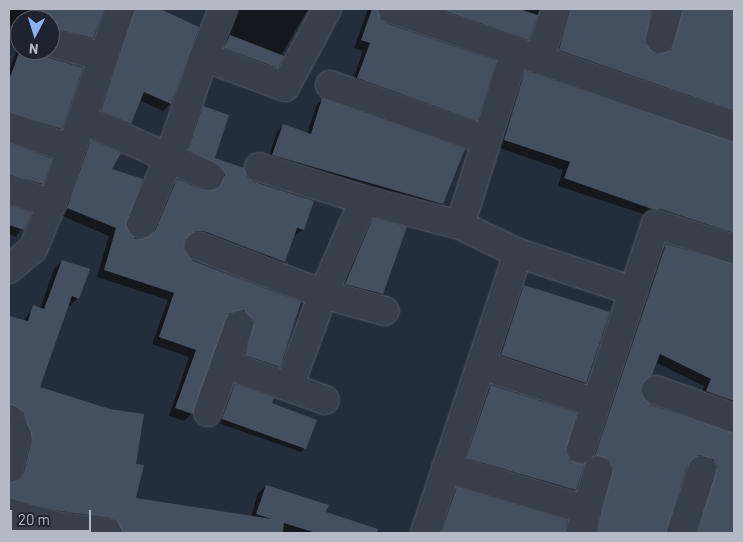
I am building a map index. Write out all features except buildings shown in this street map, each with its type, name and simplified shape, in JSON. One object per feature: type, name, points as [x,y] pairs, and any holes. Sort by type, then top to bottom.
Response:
[{"type":"street","points":[[9,269],[33,249],[52,204],[120,9]]},
{"type":"street","points":[[141,224],[169,158],[204,57],[223,9]]},
{"type":"street","points":[[204,57],[285,87],[327,9]]},
{"type":"street","points":[[393,9],[734,127]]},
{"type":"street","points":[[460,225],[485,140],[527,56],[556,9]]},
{"type":"street","points":[[660,39],[668,9]]},
{"type":"street","points":[[60,45],[103,57]]},
{"type":"street","points":[[330,85],[485,140]]},
{"type":"street","points":[[82,119],[209,176]]},
{"type":"street","points":[[9,127],[71,148]]},
{"type":"street","points":[[259,167],[364,200],[460,225],[518,254],[633,291]]},
{"type":"street","points":[[9,189],[52,204]]},
{"type":"street","points":[[289,387],[323,294],[364,200]]},
{"type":"street","points":[[581,449],[656,224],[734,249]]},
{"type":"street","points":[[199,246],[323,294],[385,311]]},
{"type":"street","points":[[425,533],[518,254]]},
{"type":"street","points":[[208,412],[239,325]]},
{"type":"street","points":[[225,364],[325,400]]},
{"type":"street","points":[[481,365],[596,403]]},
{"type":"street","points":[[656,390],[734,418]]},
{"type":"street","points":[[9,419],[17,436],[9,468]]},
{"type":"street","points":[[446,468],[583,522],[598,471]]},
{"type":"street","points":[[682,533],[702,470]]},
{"type":"street","points":[[24,522],[107,533]]}]
